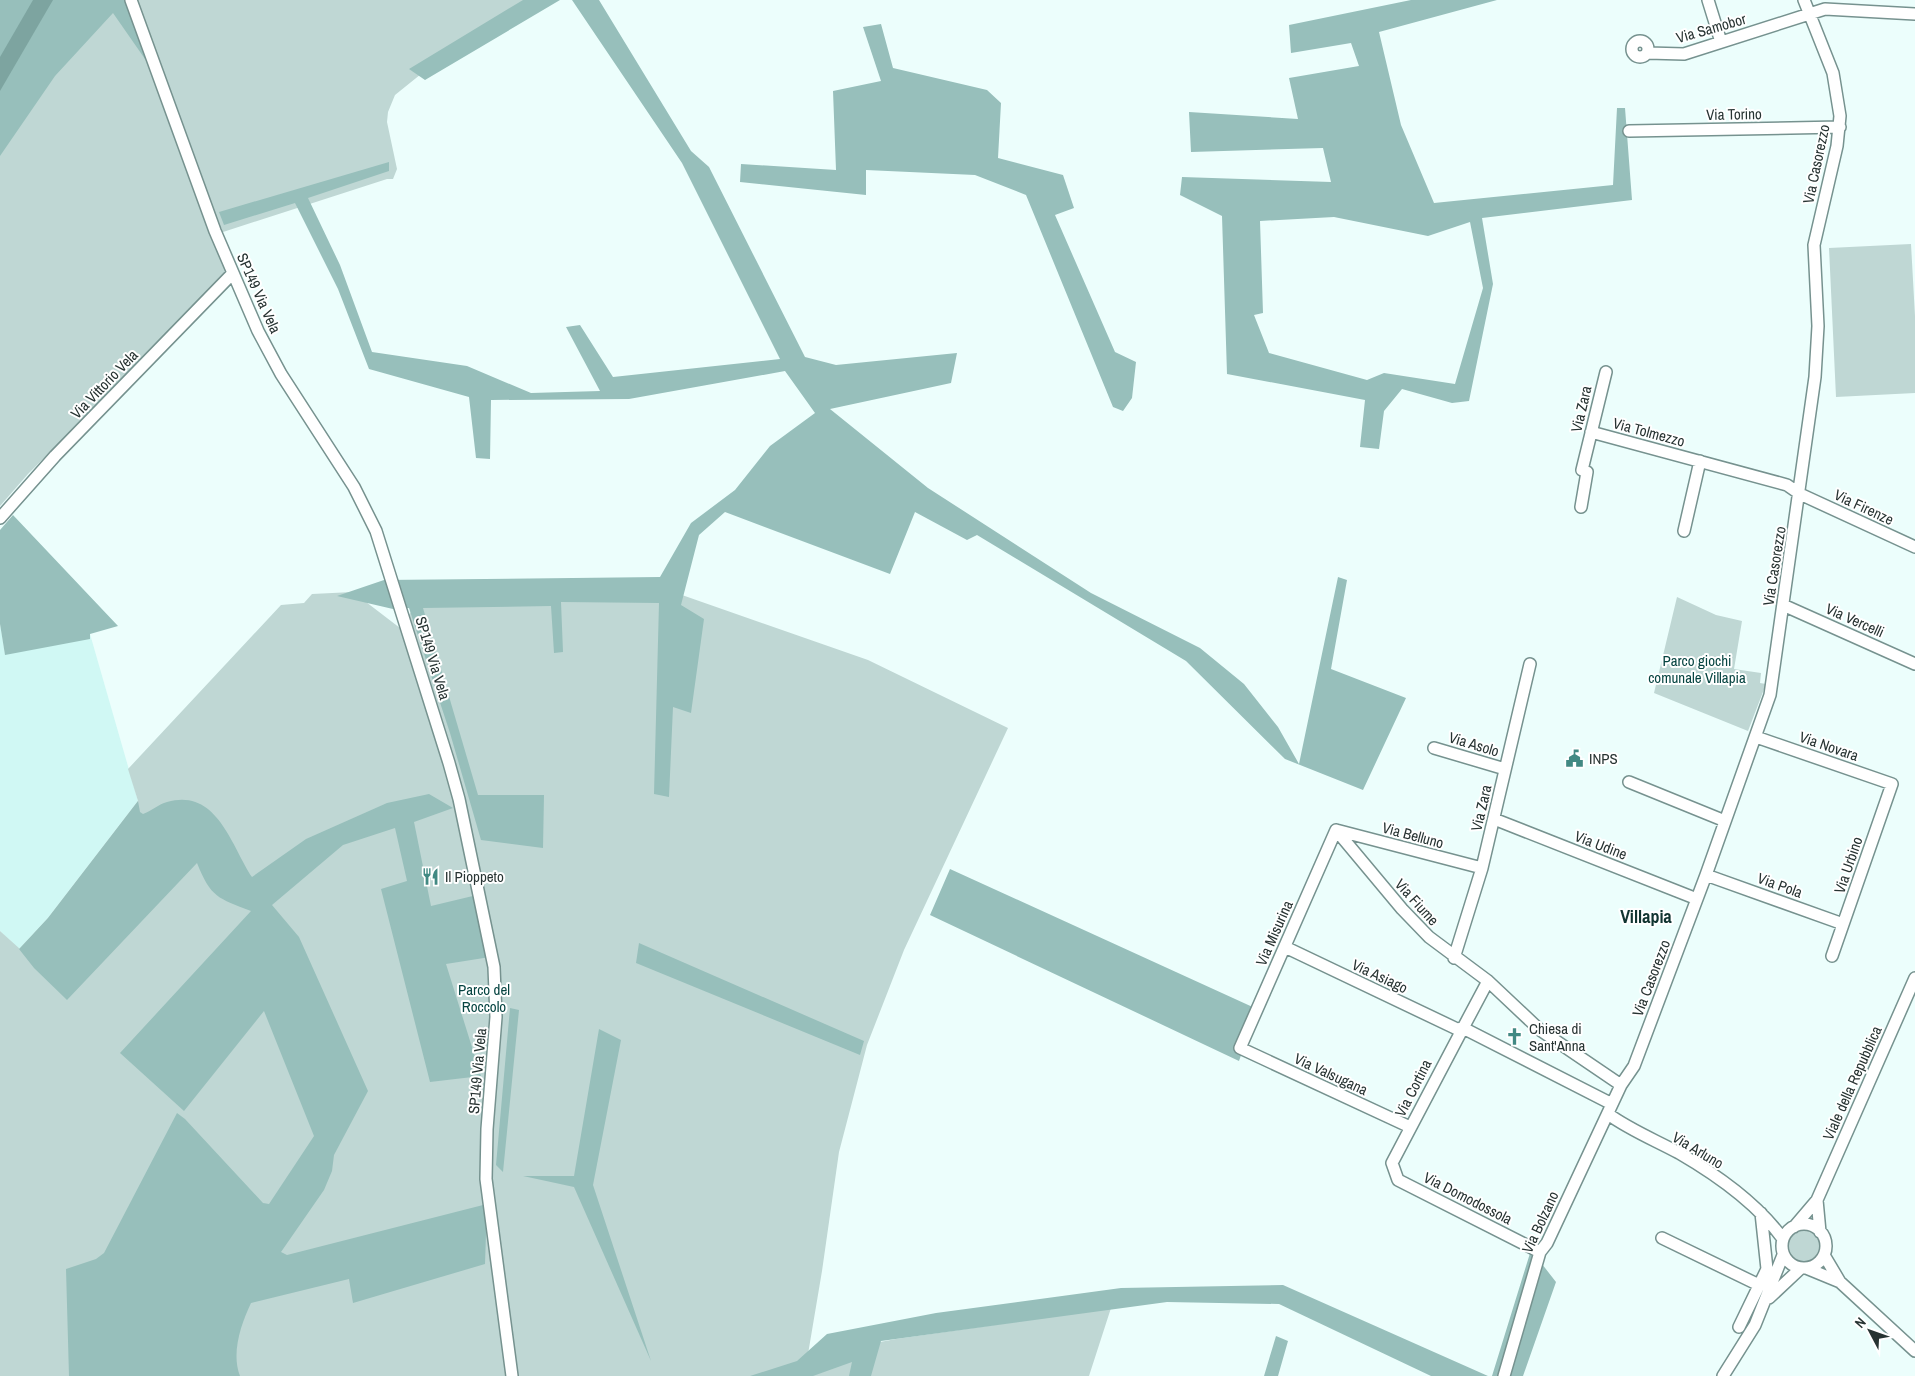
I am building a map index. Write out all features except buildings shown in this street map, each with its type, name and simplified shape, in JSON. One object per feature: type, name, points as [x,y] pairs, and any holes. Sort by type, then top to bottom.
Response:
[{"type":"street","name":"SP149 Via Vela","points":[[131,0],[215,231],[273,361],[354,486],[367,511],[399,600],[459,799],[492,950],[496,983],[496,1017],[487,1129],[486,1179],[512,1376]]},
{"type":"street","points":[[1708,0],[1721,42]]},
{"type":"street","name":"Via Casorezzo","points":[[1610,1109],[1621,1085],[1634,1066],[1697,899],[1770,695],[1800,494],[1815,377],[1818,326],[1814,245],[1840,127],[1839,103],[1833,73],[1804,0]]},
{"type":"street","name":"Via Samobor","points":[[1648,53],[1684,54],[1830,9],[1915,14]]},
{"type":"street","name":"Via Torino","points":[[1629,131],[1840,127]]},
{"type":"street","name":"Via Vittorio Vela","points":[[0,518],[55,456],[233,273]]},
{"type":"street","name":"Via Zara","points":[[1581,507],[1588,472],[1582,470],[1606,372]]},
{"type":"street","name":"Via Tolmezzo","points":[[1591,432],[1787,484],[1800,494]]},
{"type":"street","name":"Via Tolmezzo","points":[[1684,531],[1700,461]]},
{"type":"street","name":"Via Firenze","points":[[1800,494],[1915,547]]},
{"type":"street","name":"Via Vercelli","points":[[1783,604],[1915,664]]},
{"type":"street","name":"Via Zara","points":[[1454,958],[1482,868],[1530,664]]},
{"type":"street","name":"Via Novara","points":[[1756,737],[1892,784]]},
{"type":"street","name":"Via Asolo","points":[[1434,748],[1506,769]]},
{"type":"street","points":[[1629,782],[1725,821]]},
{"type":"street","name":"Via Urbino","points":[[1832,956],[1892,784]]},
{"type":"street","name":"Via Udine","points":[[1494,819],[1697,899]]},
{"type":"street","name":"Via Belluno","points":[[1336,830],[1482,868]]},
{"type":"street","name":"Via Misurina","points":[[1240,1048],[1336,830]]},
{"type":"street","name":"Via Fiume","points":[[1336,830],[1402,909],[1429,937],[1454,958],[1488,981],[1540,1030],[1621,1085]]},
{"type":"street","name":"Via Pola","points":[[1706,874],[1843,924]]},
{"type":"street","name":"Via Asiago","points":[[1285,947],[1457,1029],[1462,1028],[1610,1109]]},
{"type":"street","name":"Viale della Repubblica","points":[[1817,1200],[1915,978]]},
{"type":"street","name":"Via Cortina","points":[[1392,1163],[1488,981]]},
{"type":"street","name":"Via Valsugana","points":[[1240,1048],[1410,1127]]},
{"type":"street","name":"Via Arluno","points":[[1610,1109],[1632,1131],[1698,1165],[1765,1216],[1792,1228]]},
{"type":"street","name":"Via Bolzano","points":[[1504,1376],[1540,1252],[1546,1244],[1610,1109]]},
{"type":"street","name":"Via Domodossola","points":[[1392,1163],[1398,1180],[1540,1252]]},
{"type":"street","points":[[1817,1200],[1783,1239],[1781,1246],[1783,1255],[1789,1263],[1840,1282]]},
{"type":"street","points":[[1766,1301],[1803,1268],[1819,1263],[1824,1255],[1826,1244],[1820,1232],[1817,1200]]},
{"type":"street","points":[[1739,1327],[1767,1268],[1765,1216]]},
{"type":"street","name":"Via Arluno","points":[[1765,1216],[1783,1239]]},
{"type":"street","points":[[1792,1228],[1809,1225],[1820,1232]]},
{"type":"street","points":[[1662,1238],[1759,1285]]},
{"type":"street","points":[[1723,1376],[1747,1340],[1766,1301],[1783,1255]]},
{"type":"street","points":[[1824,1255],[1840,1282],[1915,1351]]},
{"type":"shaded area","points":[[0,0],[131,0],[151,56],[145,59],[113,13],[55,76],[0,156]]},
{"type":"shaded area","points":[[33,0],[53,0],[0,91],[0,57]]},
{"type":"shaded area","points":[[523,0],[560,0],[425,80],[409,69]]},
{"type":"shaded area","points":[[572,0],[599,0],[691,151],[709,167],[805,357],[836,365],[957,353],[951,383],[830,409],[928,488],[1091,593],[1200,648],[1244,684],[1278,727],[1299,764],[1338,577],[1347,580],[1331,669],[1406,698],[1363,790],[1285,759],[1186,661],[977,535],[967,540],[915,512],[890,574],[725,512],[699,535],[681,605],[704,619],[691,713],[673,707],[669,797],[654,794],[659,603],[561,602],[563,652],[554,653],[551,606],[423,608],[478,795],[544,795],[543,848],[481,840],[450,733],[409,608],[393,609],[337,596],[384,580],[660,577],[691,523],[735,490],[770,446],[815,413],[785,371],[629,399],[491,400],[490,459],[476,458],[469,397],[369,369],[338,289],[295,203],[224,225],[219,212],[389,162],[389,171],[308,198],[340,265],[372,352],[467,366],[531,393],[600,391],[566,327],[580,325],[613,377],[780,359],[682,163]]},
{"type":"shaded area","points":[[1411,0],[1497,0],[1379,32],[1401,125],[1434,203],[1613,185],[1617,108],[1625,108],[1632,200],[1482,218],[1493,284],[1469,401],[1452,403],[1402,389],[1384,411],[1379,449],[1360,447],[1365,400],[1227,374],[1222,216],[1180,195],[1182,177],[1331,182],[1323,148],[1191,152],[1189,112],[1298,119],[1289,78],[1359,66],[1351,43],[1291,53],[1289,25]],"holes":[[[1334,217],[1428,236],[1470,222],[1483,288],[1455,384],[1384,373],[1367,380],[1269,353],[1254,315],[1263,313],[1260,221]]]},
{"type":"shaded area","points":[[881,24],[893,68],[987,90],[1001,103],[998,158],[1063,175],[1074,208],[1055,215],[1115,352],[1136,362],[1132,398],[1123,411],[1113,407],[1026,195],[975,175],[866,170],[866,195],[740,182],[741,164],[836,170],[833,91],[881,81],[863,27]]},
{"type":"shaded area","points":[[13,515],[118,626],[90,634],[90,639],[5,655],[0,624],[0,530]]},
{"type":"shaded area","points":[[0,624],[5,654],[90,638],[90,634],[138,801],[48,918],[19,949],[0,931]]},
{"type":"shaded area","points":[[429,794],[453,808],[414,822],[431,906],[477,895],[490,957],[446,964],[481,1076],[430,1082],[381,889],[407,881],[395,828],[343,845],[272,905],[299,937],[368,1091],[334,1155],[332,1171],[324,1190],[281,1252],[287,1255],[487,1204],[485,1264],[353,1303],[349,1279],[251,1303],[238,1339],[237,1367],[240,1376],[69,1376],[66,1269],[96,1259],[104,1253],[177,1113],[185,1119],[263,1203],[269,1204],[314,1136],[264,1011],[184,1111],[120,1053],[251,911],[217,895],[202,875],[197,863],[67,1000],[34,968],[19,949],[48,918],[138,801],[140,812],[143,814],[161,804],[184,800],[199,803],[211,811],[230,836],[252,877],[306,839],[387,803]]},
{"type":"shaded area","points":[[950,869],[1257,1009],[1239,1061],[930,915]]},
{"type":"shaded area","points":[[639,943],[864,1041],[860,1055],[636,963]]},
{"type":"shaded area","points":[[510,1008],[519,1010],[503,1172],[496,1165]]},
{"type":"shaded area","points":[[599,1029],[621,1040],[593,1185],[651,1361],[574,1187],[523,1176],[574,1176]]},
{"type":"shaded area","points":[[1531,1250],[1556,1282],[1523,1376],[1492,1376]]},
{"type":"shaded area","points":[[1283,1285],[1488,1376],[1431,1376],[1279,1304],[1167,1302],[881,1341],[871,1376],[849,1376],[852,1362],[813,1376],[750,1376],[797,1361],[827,1334],[936,1313],[1121,1288]]},
{"type":"shaded area","points":[[1276,1336],[1288,1341],[1278,1376],[1264,1376]]},
{"type":"green space","points":[[8,0],[531,0],[431,66],[395,95],[388,112],[387,122],[397,169],[393,179],[387,179],[220,233],[235,266],[28,474],[0,506],[0,15]]},
{"type":"green space","points":[[1911,244],[1915,316],[1915,393],[1836,397],[1829,248]]},
{"type":"green space","name":"Parco del Roccolo","points":[[662,588],[868,660],[1008,728],[904,950],[867,1045],[839,1152],[807,1360],[822,1353],[896,1339],[1111,1308],[1089,1376],[0,1376],[0,931],[20,949],[48,918],[138,801],[128,769],[281,605],[304,603],[312,594],[353,592],[400,628],[419,600]]},
{"type":"green space","name":"Parco giochi comunale Villapia","points":[[1677,597],[1716,615],[1742,621],[1734,669],[1761,673],[1760,683],[1766,684],[1748,731],[1654,693]]},
{"type":"green space","points":[[1804,1227],[1818,1233],[1824,1247],[1818,1261],[1804,1267],[1790,1261],[1784,1247],[1790,1233]]},
{"type":"place","name":"INPS","points":[[1575,758]]},
{"type":"place","name":"Il Pioppeto","points":[[431,876]]},
{"type":"place","name":"Chiesa di Sant'Anna","points":[[1515,1037]]},
{"type":"district","name":"Villapia","points":[[1646,916]]}]
